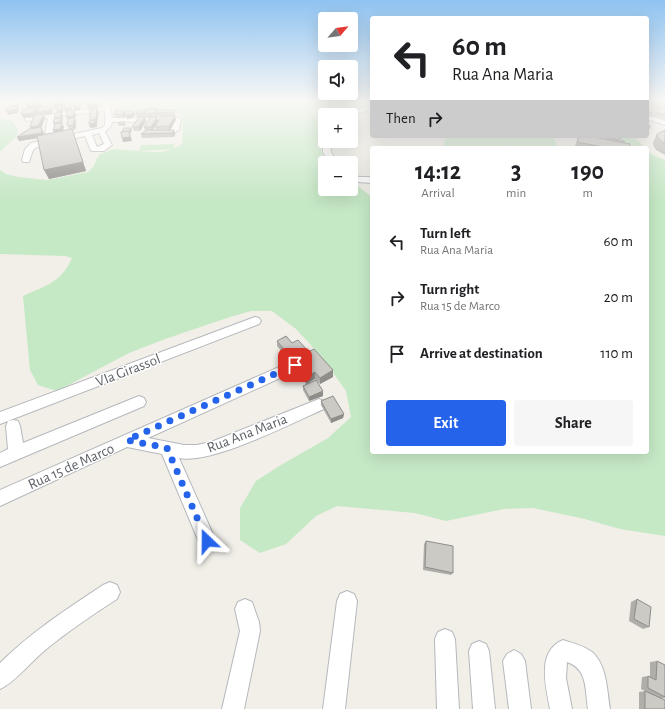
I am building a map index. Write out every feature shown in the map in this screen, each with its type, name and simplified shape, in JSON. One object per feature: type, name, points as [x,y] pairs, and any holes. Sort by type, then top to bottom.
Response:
[{"type":"street","points":[[26,160],[29,149],[34,145],[60,134]]},
{"type":"street","points":[[89,134],[94,149],[101,149],[108,145],[103,134]]},
{"type":"street","points":[[358,179],[370,180]]},
{"type":"street","name":"VIa Girassol","points":[[0,418],[255,321]]},
{"type":"street","name":"Rua 15 de Marco","points":[[0,498],[295,365]]},
{"type":"street","points":[[0,460],[139,402]]},
{"type":"street","name":"Rua Ana Maria","points":[[127,440],[184,452],[197,452],[211,449],[319,404]]},
{"type":"street","points":[[13,426],[16,454]]},
{"type":"street","points":[[167,448],[207,541]]},
{"type":"street","points":[[0,678],[20,658],[43,639],[77,613],[110,592]]},
{"type":"street","points":[[334,709],[346,601]]},
{"type":"street","points":[[233,709],[250,631],[246,609]]},
{"type":"street","points":[[445,639],[448,709]]},
{"type":"street","points":[[561,709],[555,668],[557,655],[563,650],[582,657],[588,663],[592,672],[599,709]]},
{"type":"street","points":[[479,651],[484,709]]},
{"type":"street","points":[[514,661],[520,709]]},
{"type":"green space","points":[[0,134],[17,134],[16,137],[0,152]]},
{"type":"green space","points":[[182,134],[318,134],[318,148],[321,148],[324,156],[318,156],[318,196],[358,196],[358,186],[370,195],[370,454],[649,454],[649,152],[665,160],[665,536],[620,529],[585,519],[533,508],[504,509],[446,521],[415,513],[337,506],[316,516],[286,544],[260,553],[240,540],[240,508],[256,481],[328,438],[351,417],[346,391],[322,357],[296,329],[272,311],[251,311],[165,339],[129,353],[57,391],[38,385],[30,370],[23,296],[46,286],[58,278],[68,266],[72,258],[65,256],[0,254],[0,170],[6,174],[18,177],[47,180],[88,172],[94,166],[100,154],[114,149],[150,152],[167,151],[182,144]]},
{"type":"green space","points":[[446,138],[554,138],[557,146],[444,146]]},
{"type":"green space","points":[[614,138],[633,138],[643,146],[628,146]]},
{"type":"green space","points":[[175,144],[173,149],[139,151],[141,145]]},
{"type":"building","points":[[21,134],[35,134],[17,137]]},
{"type":"building","points":[[47,134],[74,134],[83,162],[44,170],[37,136]]},
{"type":"building","points":[[121,134],[130,134],[130,137],[122,138]]},
{"type":"building","points":[[657,134],[665,134],[665,144],[661,141],[657,137]]},
{"type":"building","points":[[578,138],[599,138],[630,144],[630,146],[597,146],[577,142]]},
{"type":"building","points":[[614,138],[619,138],[625,142],[621,142]]},
{"type":"building","points":[[286,336],[292,343],[298,340],[308,351],[292,359],[277,341]]},
{"type":"building","points":[[314,349],[333,370],[320,378],[315,372],[306,377],[292,361]]},
{"type":"building","points":[[316,380],[323,391],[309,397],[303,386]]},
{"type":"building","points":[[333,396],[344,414],[331,419],[321,401]]},
{"type":"building","points":[[426,541],[453,546],[453,573],[425,567]]},
{"type":"building","points":[[637,599],[651,607],[649,627],[634,619]]},
{"type":"building","points":[[657,661],[665,665],[665,697],[648,688],[648,676],[656,680]]},
{"type":"building","points":[[645,691],[665,700],[665,709],[645,709]]},
{"type":"route","points":[[207,541],[167,448],[127,440],[295,365]]}]
